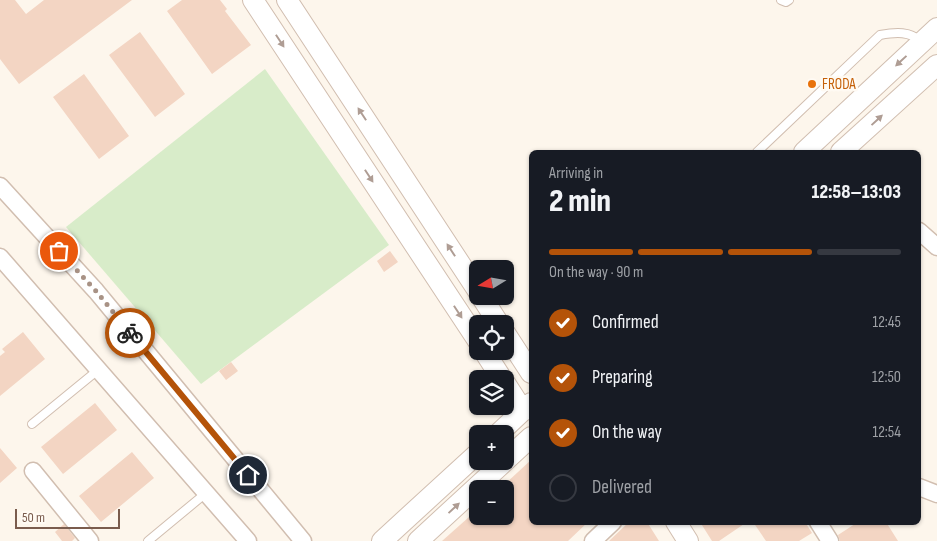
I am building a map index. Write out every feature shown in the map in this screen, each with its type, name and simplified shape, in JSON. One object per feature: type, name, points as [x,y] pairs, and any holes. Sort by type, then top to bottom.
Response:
[{"type":"street","points":[[253,0],[469,327]]},
{"type":"street","points":[[290,1],[469,277]]},
{"type":"street","points":[[806,150],[937,28]]},
{"type":"street","points":[[843,150],[937,65]]},
{"type":"street","points":[[0,186],[96,291],[298,539]]},
{"type":"street","points":[[921,234],[937,247]]},
{"type":"street","points":[[0,257],[248,541]]},
{"type":"street","points":[[514,346],[529,370]]},
{"type":"street","points":[[508,425],[527,407],[514,393]]},
{"type":"street","points":[[418,541],[529,439]]},
{"type":"street","points":[[382,541],[469,461]]},
{"type":"street","points":[[33,471],[90,541]]},
{"type":"street","points":[[928,491],[937,505]]},
{"type":"street","points":[[422,504],[438,524]]},
{"type":"street","points":[[593,541],[610,525]]},
{"type":"street","points":[[678,525],[688,541]]},
{"type":"street","points":[[820,525],[830,541]]},
{"type":"lane","points":[[781,0],[786,2],[789,0]]},
{"type":"lane","points":[[759,150],[880,35],[895,32],[915,36],[922,42]]},
{"type":"lane","points":[[32,424],[98,370]]},
{"type":"lane","points":[[148,541],[206,493]]},
{"type":"green space","points":[[265,69],[389,245],[201,384],[66,227]]},
{"type":"building","points":[[0,0],[15,0],[26,14],[44,0],[132,0],[19,84],[0,59]]},
{"type":"building","points":[[182,0],[220,0],[227,9],[225,11],[251,45],[212,74],[167,11]]},
{"type":"building","points":[[140,32],[185,94],[155,117],[109,55]]},
{"type":"building","points":[[84,74],[129,136],[99,159],[53,97]]},
{"type":"building","points":[[390,251],[398,262],[384,272],[377,261]]},
{"type":"building","points":[[23,332],[45,359],[0,396],[0,356],[5,352],[2,349]]},
{"type":"building","points":[[231,362],[238,371],[226,380],[219,371]]},
{"type":"building","points":[[95,403],[117,430],[63,474],[41,447]]},
{"type":"building","points":[[0,448],[17,468],[0,483]]},
{"type":"building","points":[[132,452],[154,478],[101,522],[79,496]]},
{"type":"building","points":[[529,462],[529,525],[585,525],[568,541],[442,541],[469,517],[469,525],[514,525],[514,480],[509,480]]},
{"type":"building","points":[[64,524],[75,538],[72,541],[62,541],[55,532]]},
{"type":"building","points":[[626,525],[649,525],[659,541],[609,541]]},
{"type":"building","points":[[702,525],[743,525],[719,541],[712,541]]},
{"type":"building","points":[[755,525],[807,525],[812,533],[799,541],[766,541]]},
{"type":"building","points":[[853,525],[888,525],[898,541],[840,541],[838,535]]},
{"type":"way so far","points":[[59,251],[96,291],[130,333]]},
{"type":"place","name":"FRODA","points":[[812,84]]},
{"type":"route","points":[[130,333],[248,475]]}]
